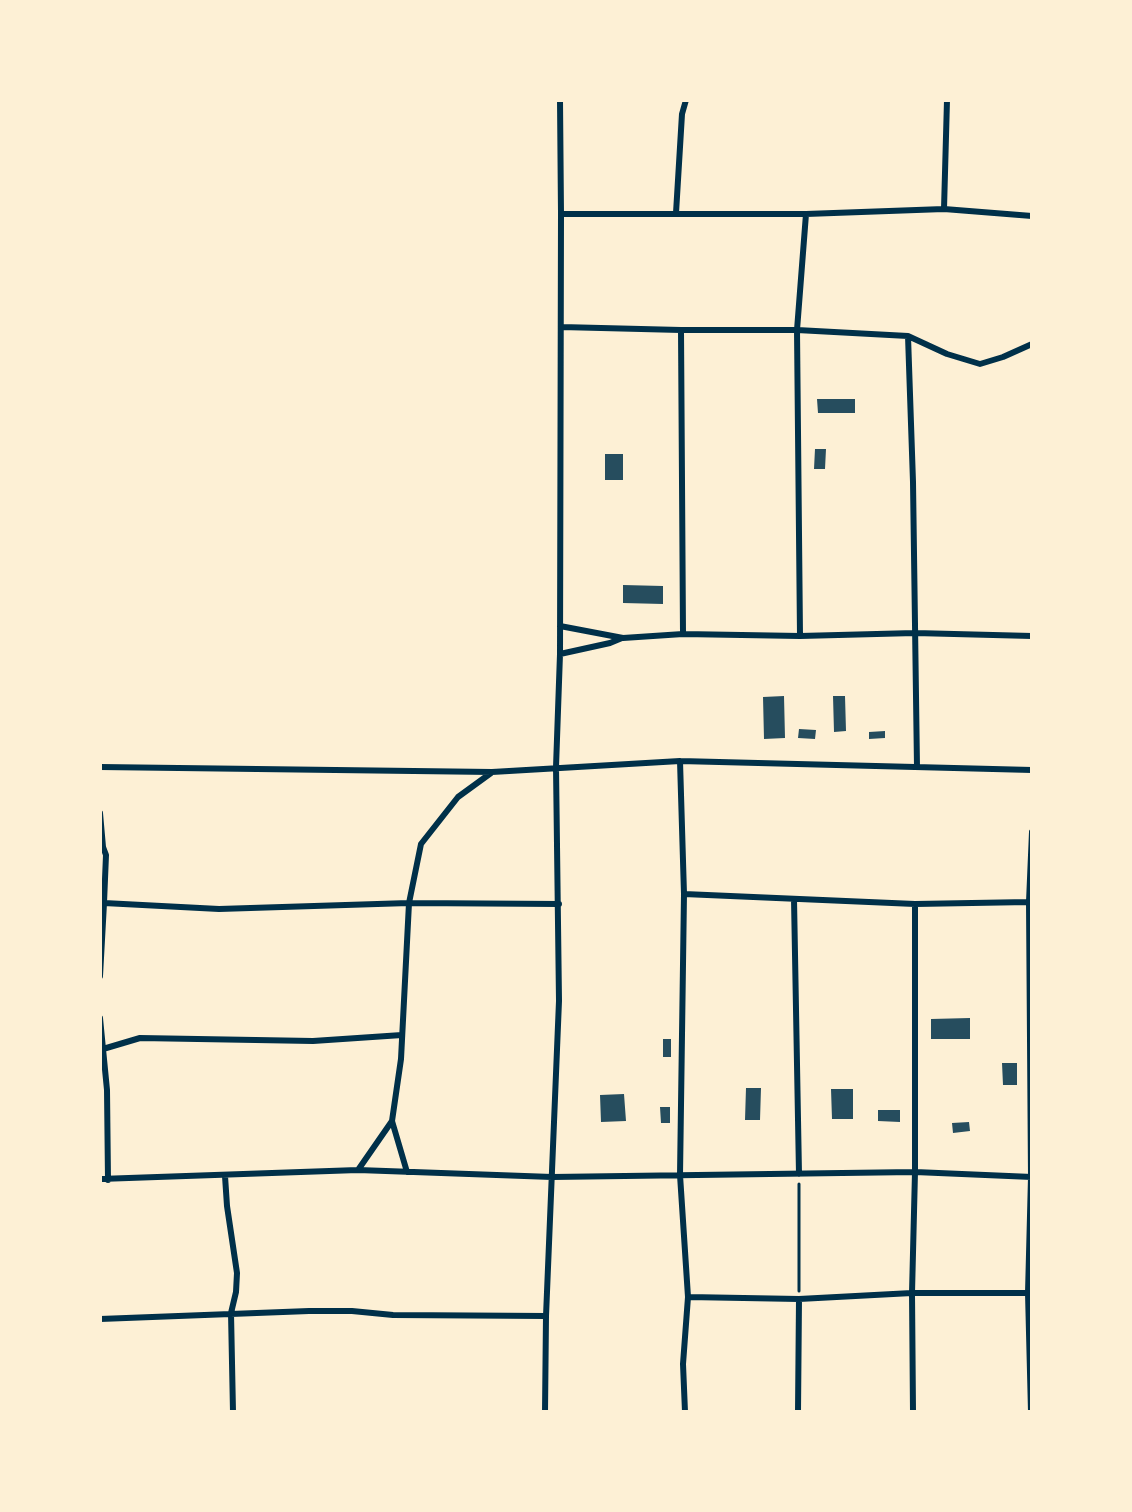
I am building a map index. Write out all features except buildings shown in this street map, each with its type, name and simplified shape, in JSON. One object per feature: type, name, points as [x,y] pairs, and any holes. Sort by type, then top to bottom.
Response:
[{"type":"street","points":[[545,1412],[546,1316],[559,1000],[556,767],[560,654],[560,100]]},
{"type":"street","points":[[676,213],[682,114],[686,100]]},
{"type":"street","points":[[944,209],[946,100]]},
{"type":"street","points":[[561,214],[806,214],[944,209],[1032,216]]},
{"type":"street","points":[[801,636],[797,330],[806,214]]},
{"type":"street","points":[[561,327],[797,330],[908,336],[947,354],[980,364],[1032,344]]},
{"type":"street","points":[[681,330],[683,634]]},
{"type":"street","points":[[908,336],[916,767]]},
{"type":"street","points":[[560,626],[623,638],[683,634],[801,636],[915,633],[1032,636]]},
{"type":"street","points":[[560,654],[623,638]]},
{"type":"street","points":[[680,761],[684,894],[680,1175],[688,1297],[684,1364],[685,1412]]},
{"type":"street","points":[[100,767],[492,772],[680,761],[1032,770]]},
{"type":"street","points":[[358,1170],[392,1120],[399,1079],[409,903],[420,844],[458,797],[492,772]]},
{"type":"street","points":[[100,813],[103,848],[106,855],[100,976]]},
{"type":"street","points":[[1031,1412],[1029,902],[1032,832]]},
{"type":"street","points":[[684,894],[915,904],[1029,902]]},
{"type":"street","points":[[794,899],[799,1174]]},
{"type":"street","points":[[104,903],[219,909],[409,903],[559,903]]},
{"type":"street","points":[[913,1412],[915,904]]},
{"type":"street","points":[[100,1018],[107,1090],[108,1180]]},
{"type":"street","points":[[103,1048],[140,1038],[313,1041],[402,1035]]},
{"type":"street","points":[[392,1120],[407,1172]]},
{"type":"street","points":[[100,1179],[358,1170],[552,1177],[915,1172],[1031,1176]]},
{"type":"street","points":[[225,1176],[237,1273],[236,1292],[231,1313],[233,1412]]},
{"type":"street","points":[[688,1297],[799,1299],[912,1293],[1030,1293]]},
{"type":"street","points":[[798,1412],[799,1299]]},
{"type":"street","points":[[100,1318],[352,1311],[393,1315],[546,1316]]},
{"type":"path","points":[[799,1174],[799,1299]]}]
